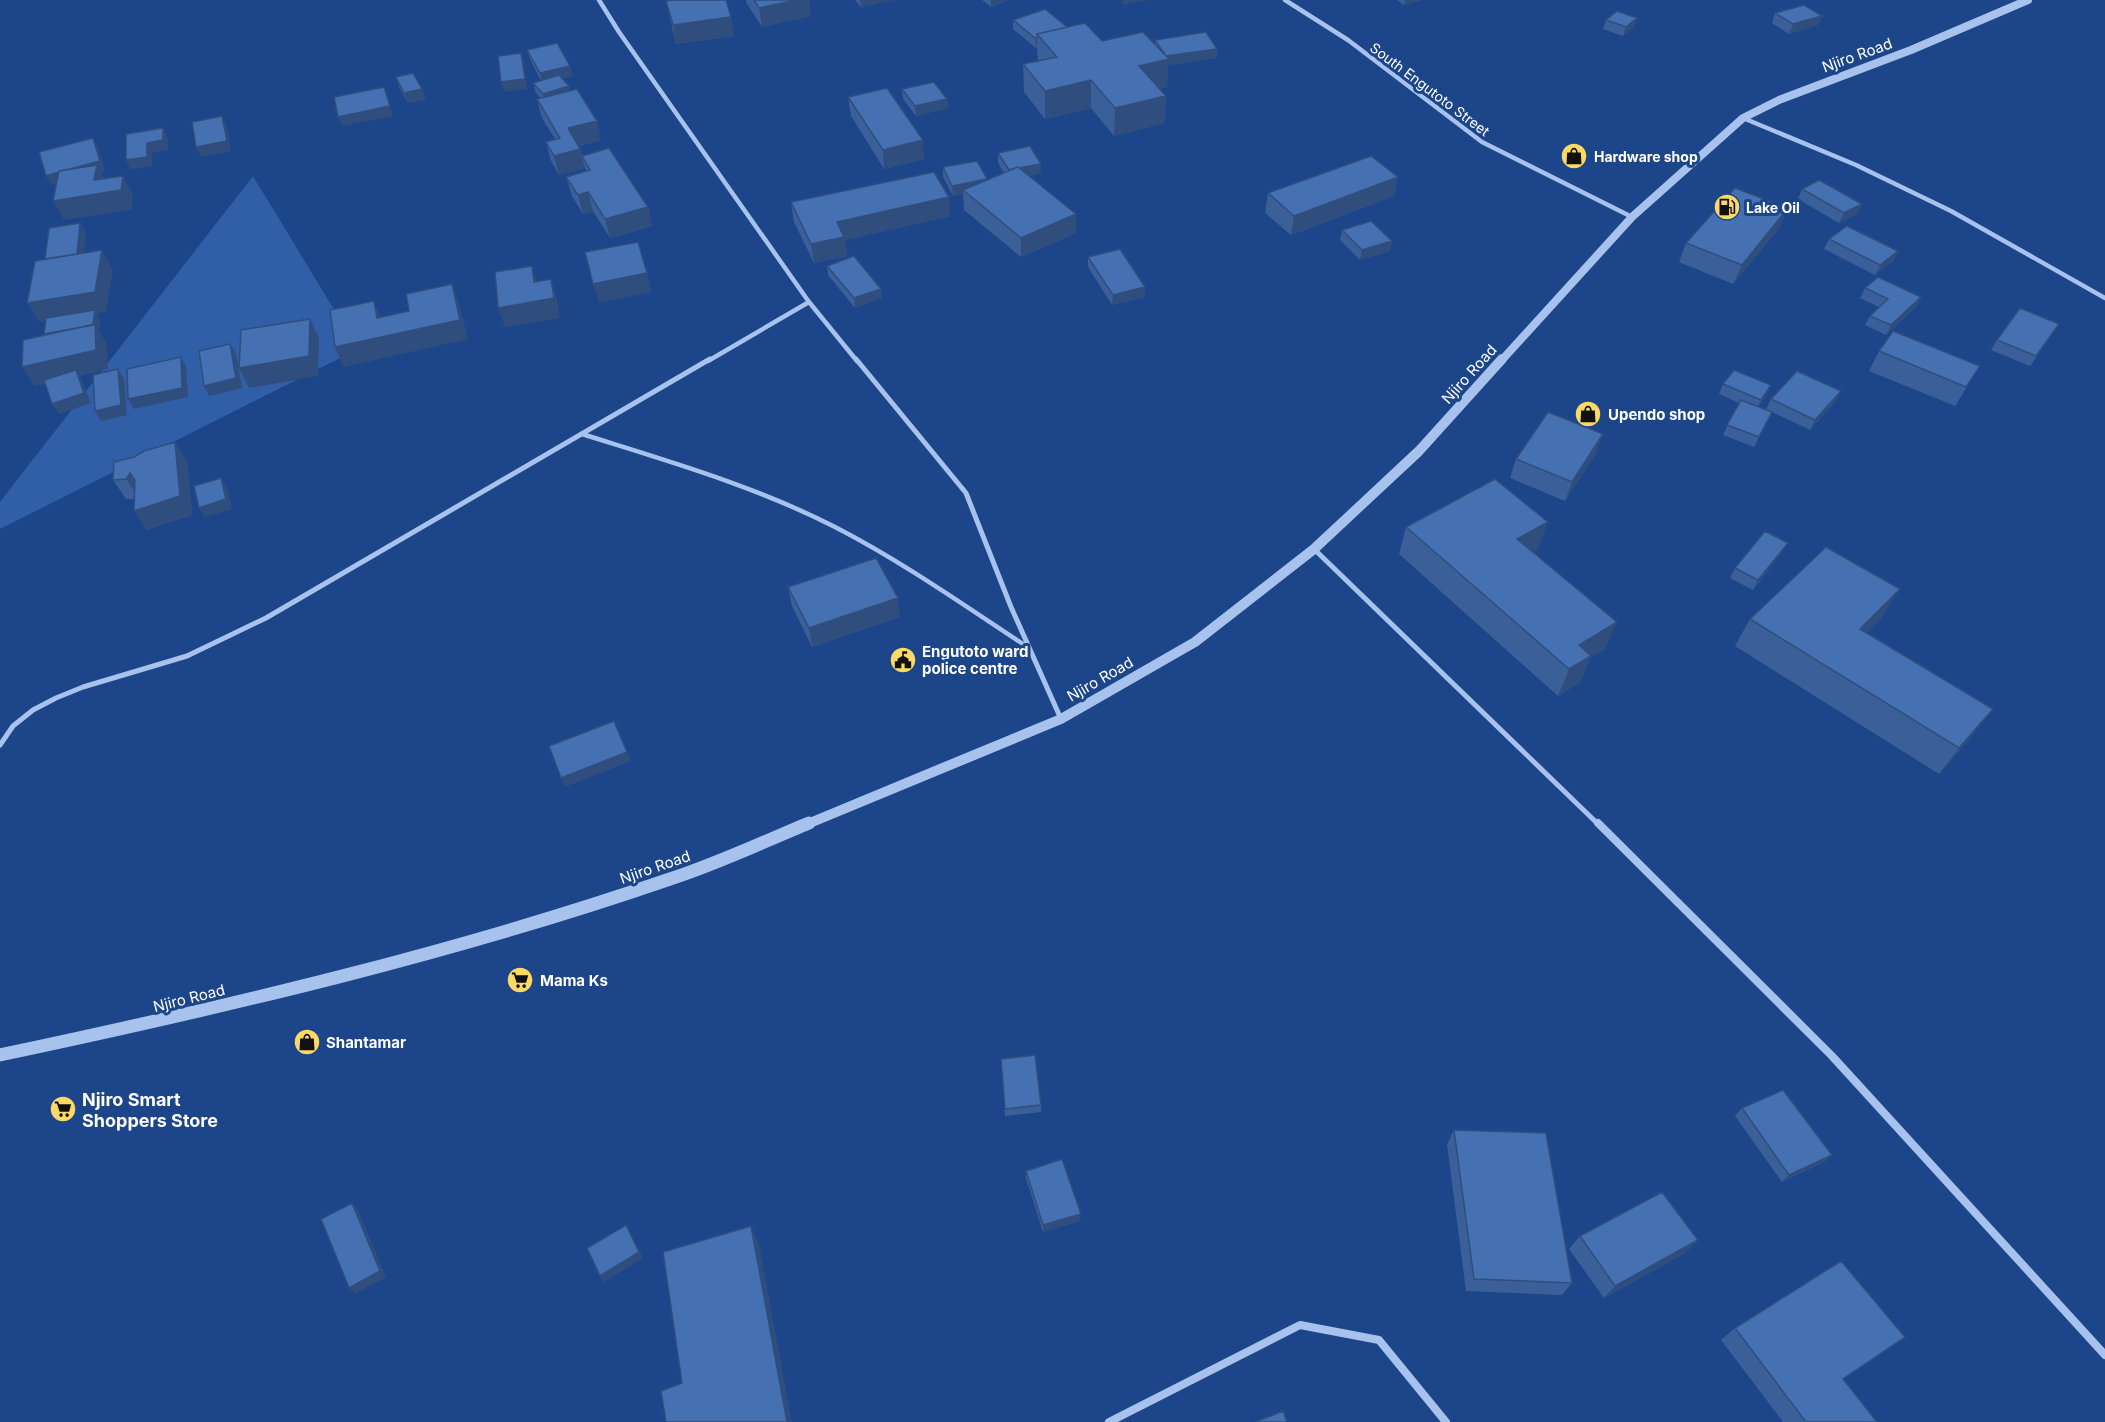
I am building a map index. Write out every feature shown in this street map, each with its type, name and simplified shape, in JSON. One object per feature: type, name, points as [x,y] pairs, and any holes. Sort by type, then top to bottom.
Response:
[{"type":"street","points":[[599,0],[619,32],[809,302],[966,493],[1029,648],[1061,719]]},
{"type":"street","name":"South Engutoto Street","points":[[1285,0],[1348,40],[1482,142],[1632,217]]},
{"type":"street","name":"Njiro Road","points":[[0,1055],[163,1020],[444,950],[672,879],[1061,719],[1196,642],[1314,549],[1419,451],[1632,217],[1743,118],[1779,99],[1911,50],[2028,0]]},
{"type":"street","points":[[1743,118],[1856,165],[1940,206],[2105,298]]},
{"type":"street","points":[[0,745],[6,733],[32,709],[122,675],[186,656],[266,618],[809,302]]},
{"type":"street","points":[[1314,549],[1514,740],[1832,1056],[2105,1355]]},
{"type":"street","points":[[1109,1422],[1300,1325],[1379,1340],[1446,1422]]},
{"type":"lane","points":[[582,434],[737,483],[808,514],[874,549],[1029,648]]},
{"type":"shaded area","points":[[253,176],[358,349],[0,529],[0,502]]},
{"type":"building","points":[[726,0],[731,17],[673,25],[666,1]]},
{"type":"building","points":[[754,0],[797,0],[759,8]]},
{"type":"building","points":[[1804,5],[1822,16],[1793,24],[1775,13]]},
{"type":"building","points":[[1045,9],[1067,27],[1037,34],[1035,38],[1013,20]]},
{"type":"building","points":[[1617,11],[1637,18],[1626,27],[1606,20]]},
{"type":"building","points":[[1085,23],[1102,41],[1143,32],[1169,59],[1139,66],[1166,96],[1115,108],[1091,80],[1045,91],[1023,64],[1057,57],[1037,34]]},
{"type":"building","points":[[1206,32],[1217,49],[1166,56],[1155,40]]},
{"type":"building","points":[[557,43],[570,66],[540,73],[527,50]]},
{"type":"building","points":[[521,53],[525,79],[501,82],[498,56]]},
{"type":"building","points":[[413,73],[422,89],[404,93],[396,77]]},
{"type":"building","points":[[559,75],[569,86],[543,94],[533,83]]},
{"type":"building","points":[[934,82],[947,99],[915,106],[902,89]]},
{"type":"building","points":[[384,87],[390,106],[338,117],[334,97]]},
{"type":"building","points":[[887,88],[923,140],[883,150],[848,97]]},
{"type":"building","points":[[577,89],[597,121],[568,128],[580,149],[554,156],[546,142],[560,138],[537,99]]},
{"type":"building","points":[[222,116],[227,141],[196,147],[192,122]]},
{"type":"building","points":[[163,128],[163,140],[147,143],[147,157],[126,160],[126,134]]},
{"type":"building","points":[[93,138],[100,161],[46,176],[39,152]]},
{"type":"building","points":[[1030,146],[1041,164],[1009,170],[998,153]]},
{"type":"building","points":[[609,148],[648,207],[605,219],[588,192],[578,195],[566,177],[590,170],[582,156]]},
{"type":"building","points":[[1371,156],[1398,177],[1294,216],[1268,193]]},
{"type":"building","points":[[977,161],[987,179],[952,186],[943,167]]},
{"type":"building","points":[[97,165],[94,180],[123,176],[121,190],[53,201],[59,171]]},
{"type":"building","points":[[1018,167],[1076,214],[1021,238],[963,190]]},
{"type":"building","points":[[934,172],[949,197],[837,222],[844,237],[811,244],[791,202]]},
{"type":"building","points":[[1819,180],[1862,204],[1844,213],[1802,189]]},
{"type":"building","points":[[1735,188],[1788,208],[1742,265],[1686,243]]},
{"type":"building","points":[[1371,221],[1392,241],[1362,250],[1342,230]]},
{"type":"building","points":[[80,223],[77,254],[45,259],[49,228]]},
{"type":"building","points":[[1847,226],[1898,251],[1880,265],[1829,239]]},
{"type":"building","points":[[638,242],[647,273],[593,284],[585,252]]},
{"type":"building","points":[[1120,249],[1145,287],[1113,295],[1088,257]]},
{"type":"building","points":[[102,250],[95,292],[27,303],[35,261]]},
{"type":"building","points":[[854,256],[881,289],[854,298],[827,266]]},
{"type":"building","points":[[532,266],[534,282],[551,279],[554,298],[498,308],[495,272]]},
{"type":"building","points":[[1878,277],[1921,297],[1891,325],[1870,316],[1888,299],[1865,288]]},
{"type":"building","points":[[452,284],[460,320],[335,347],[330,310],[374,301],[377,318],[409,311],[406,294]]},
{"type":"building","points":[[2020,308],[2059,324],[2036,356],[1997,340]]},
{"type":"building","points":[[95,310],[93,325],[44,334],[46,318]]},
{"type":"building","points":[[310,319],[309,356],[239,368],[241,330]]},
{"type":"building","points":[[95,324],[96,350],[22,367],[23,340]]},
{"type":"building","points":[[1893,331],[1980,366],[1966,387],[1879,351]]},
{"type":"building","points":[[230,344],[236,378],[204,386],[199,351]]},
{"type":"building","points":[[181,357],[182,388],[128,399],[127,369]]},
{"type":"building","points":[[118,369],[121,405],[95,411],[93,375]]},
{"type":"building","points":[[76,370],[84,393],[52,404],[44,380]]},
{"type":"building","points":[[1734,370],[1771,385],[1761,400],[1723,384]]},
{"type":"building","points":[[1797,371],[1841,391],[1815,420],[1771,399]]},
{"type":"building","points":[[1741,400],[1772,412],[1759,437],[1727,425]]},
{"type":"building","points":[[1548,412],[1603,434],[1572,482],[1516,459]]},
{"type":"building","points":[[175,442],[180,496],[134,511],[135,480],[130,473],[126,479],[113,480],[114,462]]},
{"type":"building","points":[[221,478],[226,499],[199,508],[194,486]]},
{"type":"building","points":[[1495,479],[1548,522],[1517,539],[1617,622],[1579,645],[1591,656],[1569,669],[1406,527]]},
{"type":"building","points":[[1765,531],[1788,543],[1758,580],[1735,568]]},
{"type":"building","points":[[1826,547],[1900,589],[1860,629],[1993,709],[1959,748],[1750,619]]},
{"type":"building","points":[[876,558],[898,598],[809,628],[788,587]]},
{"type":"building","points":[[614,721],[627,752],[561,778],[549,746]]},
{"type":"building","points":[[1035,1055],[1041,1105],[1005,1109],[1001,1059]]},
{"type":"building","points":[[1783,1090],[1832,1155],[1789,1175],[1742,1108]]},
{"type":"building","points":[[1454,1130],[1546,1133],[1572,1283],[1474,1279]]},
{"type":"building","points":[[1062,1159],[1081,1214],[1043,1225],[1026,1171]]},
{"type":"building","points":[[1662,1192],[1698,1240],[1615,1286],[1580,1236]]},
{"type":"building","points":[[352,1203],[380,1271],[349,1288],[321,1219]]},
{"type":"building","points":[[626,1225],[639,1252],[600,1276],[587,1248]]},
{"type":"building","points":[[751,1226],[787,1422],[666,1422],[661,1391],[682,1383],[663,1252]]},
{"type":"building","points":[[1841,1261],[1905,1337],[1843,1379],[1877,1422],[1806,1422],[1735,1328]]},
{"type":"building","points":[[1283,1411],[1287,1422],[1255,1422]]},
{"type":"place","name":"Hardware shop","points":[[1574,156]]},
{"type":"place","name":"Lake Oil","points":[[1727,207]]},
{"type":"place","name":"Upendo shop","points":[[1588,414]]},
{"type":"place","name":"Engutoto ward police centre","points":[[903,660]]},
{"type":"place","name":"Mama Ks","points":[[520,980]]},
{"type":"place","name":"Shantamar","points":[[307,1042]]},
{"type":"place","name":"Njiro Smart Shoppers Store","points":[[63,1109]]}]
